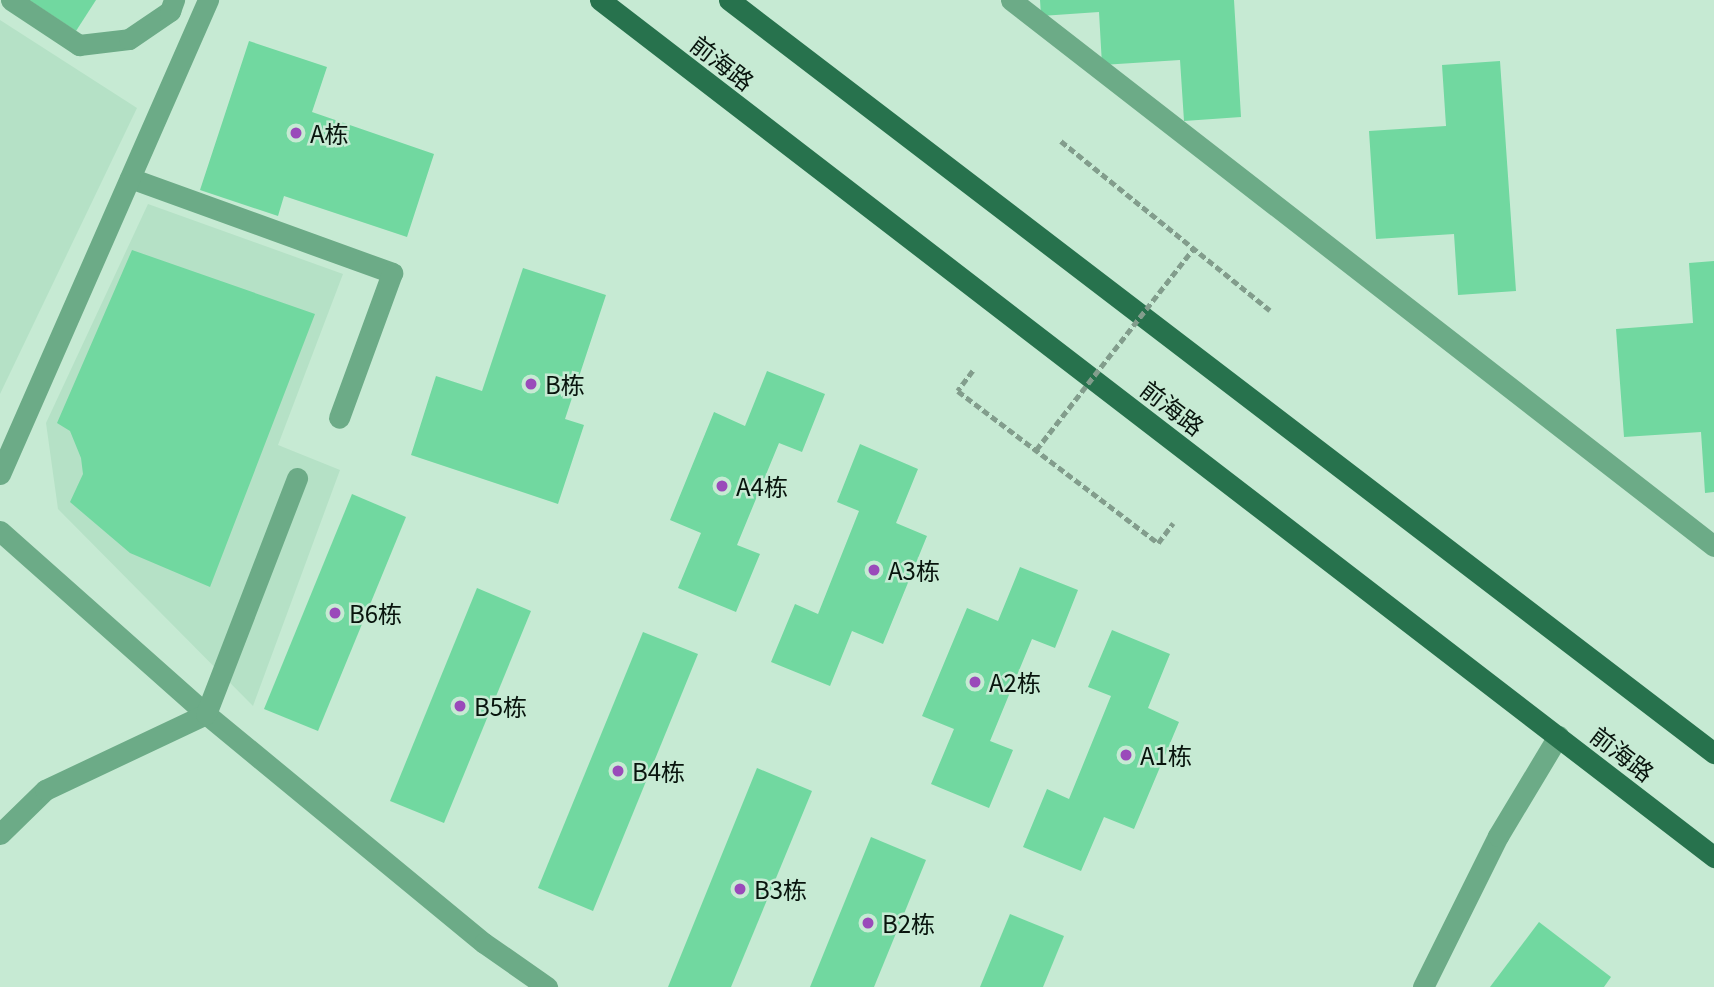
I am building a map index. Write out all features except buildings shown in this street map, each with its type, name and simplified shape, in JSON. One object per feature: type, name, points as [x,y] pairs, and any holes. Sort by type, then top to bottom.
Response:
[{"type":"main road","name":"前海路","points":[[600,0],[1714,857]]},
{"type":"main road","points":[[729,0],[1714,753]]},
{"type":"street","points":[[11,0],[79,46],[129,39],[170,11],[174,0]]},
{"type":"street","points":[[0,474],[208,0]]},
{"type":"street","points":[[1011,0],[1714,547]]},
{"type":"street","points":[[130,178],[392,273],[339,418]]},
{"type":"street","points":[[0,834],[44,790],[206,714],[297,478]]},
{"type":"street","points":[[0,530],[206,714],[484,943],[547,987]]},
{"type":"street","points":[[1423,987],[1498,836],[1558,736]]},
{"type":"path","points":[[1061,141],[1192,250],[1270,310]]},
{"type":"path","points":[[1036,450],[1192,250]]},
{"type":"path","points":[[974,371],[958,391],[1158,543],[1173,523]]},
{"type":"shaded area","points":[[0,20],[137,108],[0,394]]},
{"type":"shaded area","points":[[148,204],[343,274],[278,445],[340,470],[253,706],[58,509],[46,423]]},
{"type":"place","name":"A栋","points":[[296,133]]},
{"type":"place","name":"B栋","points":[[531,384]]},
{"type":"place","name":"A4栋","points":[[722,486]]},
{"type":"place","name":"A3栋","points":[[874,570]]},
{"type":"place","name":"B6栋","points":[[335,613]]},
{"type":"place","name":"A2栋","points":[[975,682]]},
{"type":"place","name":"B5栋","points":[[460,706]]},
{"type":"place","name":"A1栋","points":[[1126,755]]},
{"type":"place","name":"B4栋","points":[[618,771]]},
{"type":"place","name":"B3栋","points":[[740,889]]},
{"type":"place","name":"B2栋","points":[[868,923]]}]
